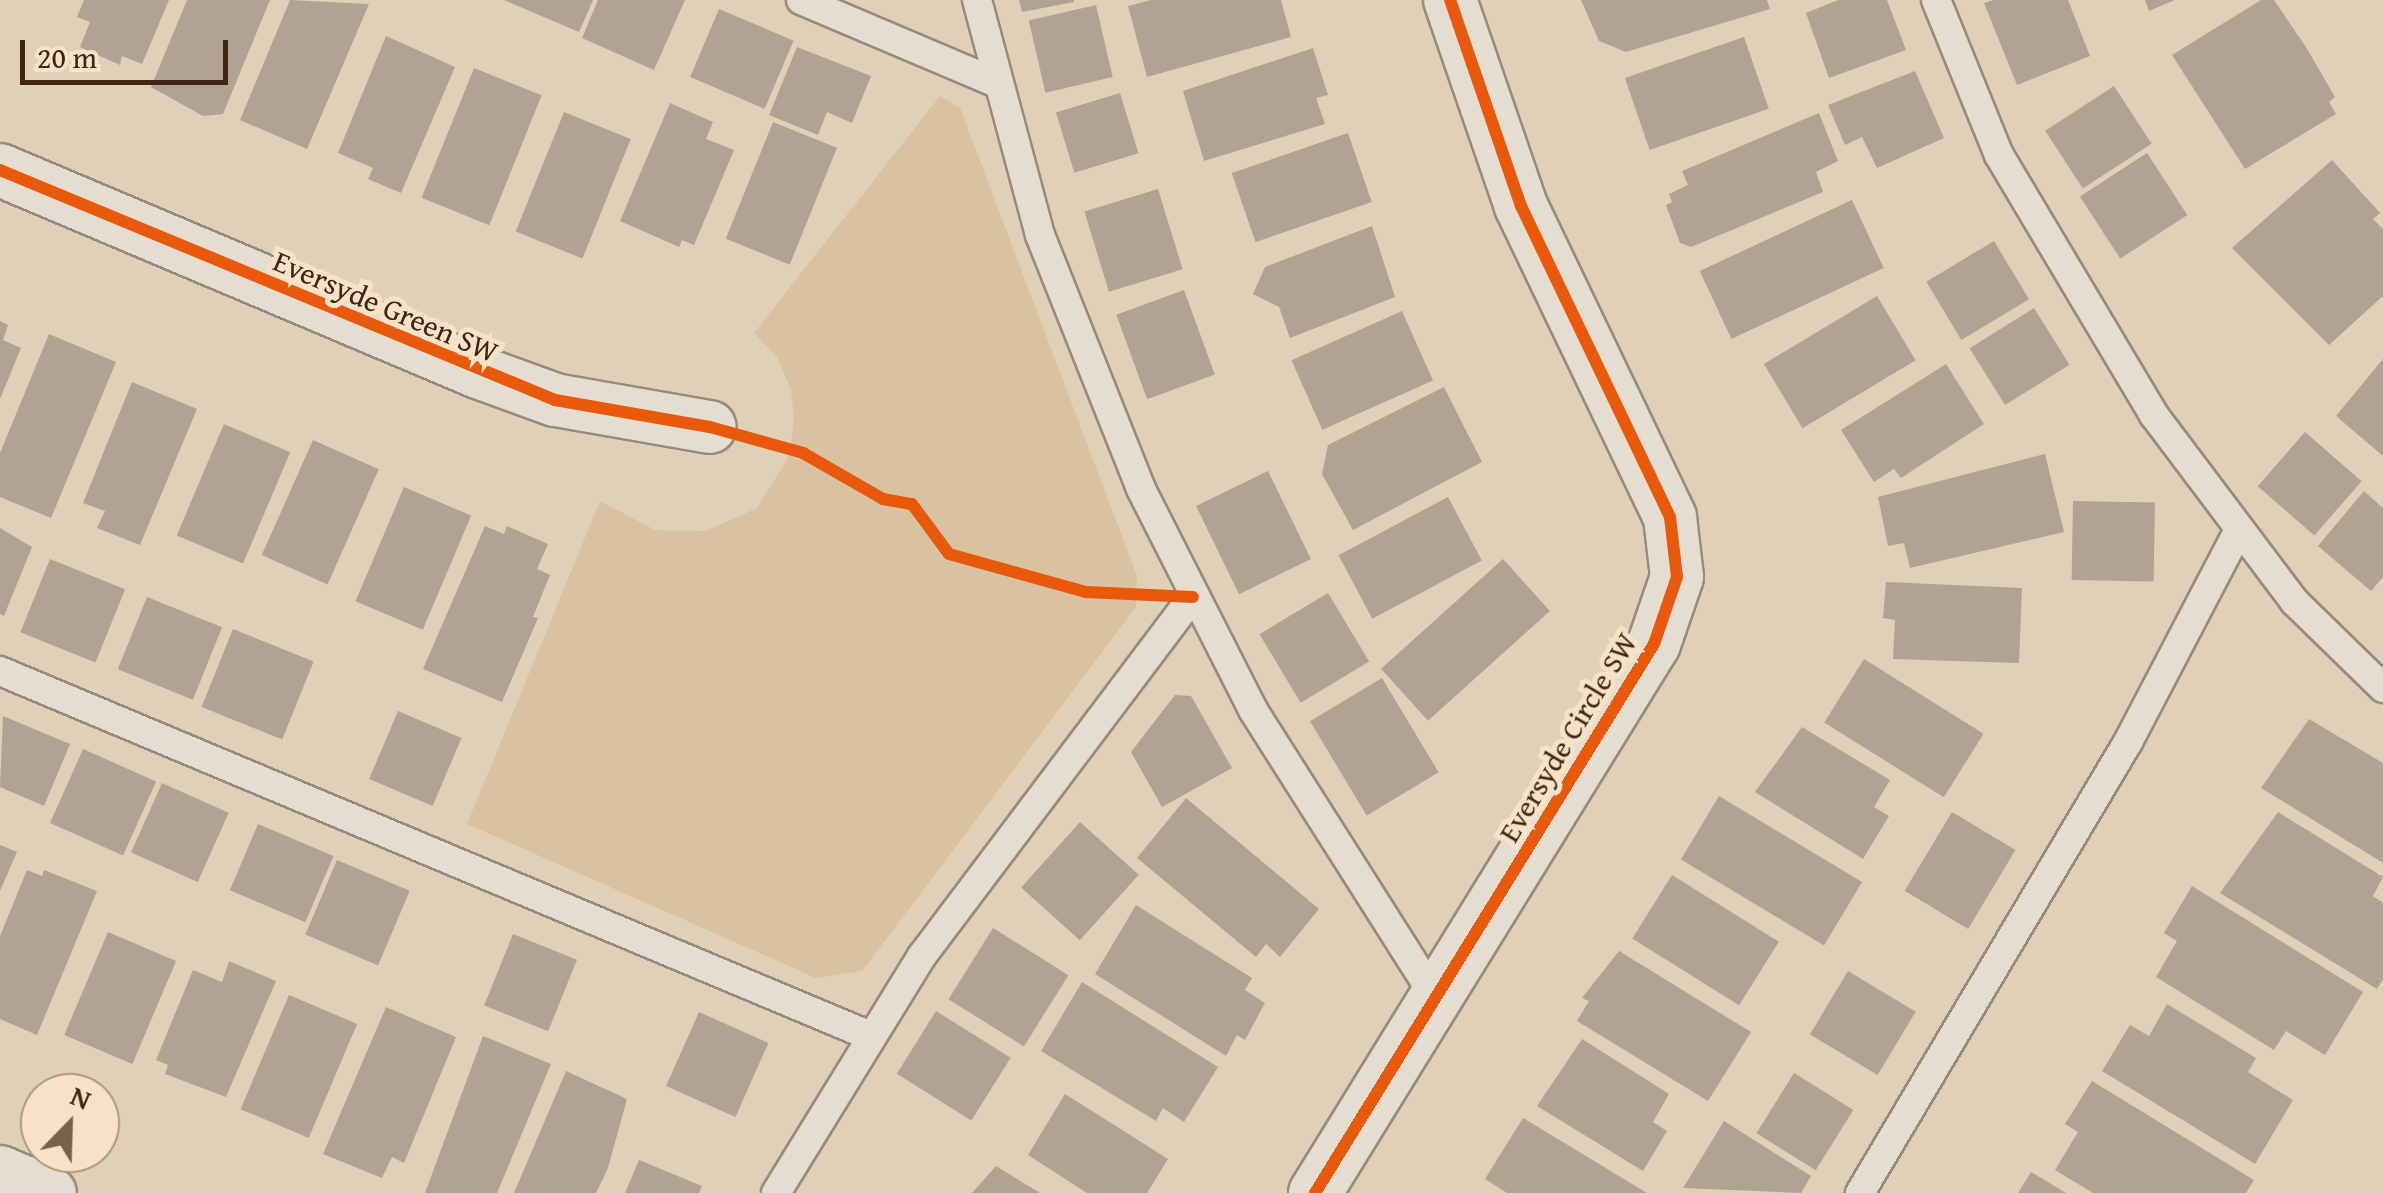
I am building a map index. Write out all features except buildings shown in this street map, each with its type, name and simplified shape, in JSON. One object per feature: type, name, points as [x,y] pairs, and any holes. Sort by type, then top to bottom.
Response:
[{"type":"street","name":"Eversyde Circle SW","points":[[1315,1193],[1654,644],[1670,610],[1677,546],[1658,490],[1521,206],[1450,0]]},
{"type":"street","name":"Eversyde Green SW","points":[[0,170],[478,372],[556,400],[710,427]]},
{"type":"street","points":[[0,1172],[50,1193]]},
{"type":"lane","points":[[801,0],[997,83]]},
{"type":"lane","points":[[977,0],[997,83],[1076,336],[1193,597],[1253,710],[1436,998]]},
{"type":"lane","points":[[1936,0],[1999,155],[2154,415],[2294,602],[2383,688]]},
{"type":"lane","points":[[1860,1193],[2145,712],[2238,532]]},
{"type":"lane","points":[[776,1193],[868,1036],[1193,597]]},
{"type":"lane","points":[[0,671],[868,1036]]},
{"type":"shaded area","points":[[940,96],[960,108],[1137,576],[1136,607],[862,971],[816,978],[467,824],[600,501],[655,530],[706,531],[757,508],[789,456],[794,421],[791,390],[777,357],[754,333]]},
{"type":"cycle path","points":[[1315,1193],[1654,644],[1677,577],[1670,517],[1521,206],[1450,0]]},
{"type":"cycle path","points":[[0,170],[555,400],[710,427],[803,453],[883,499],[912,504],[949,554],[1086,592],[1193,597]]}]
